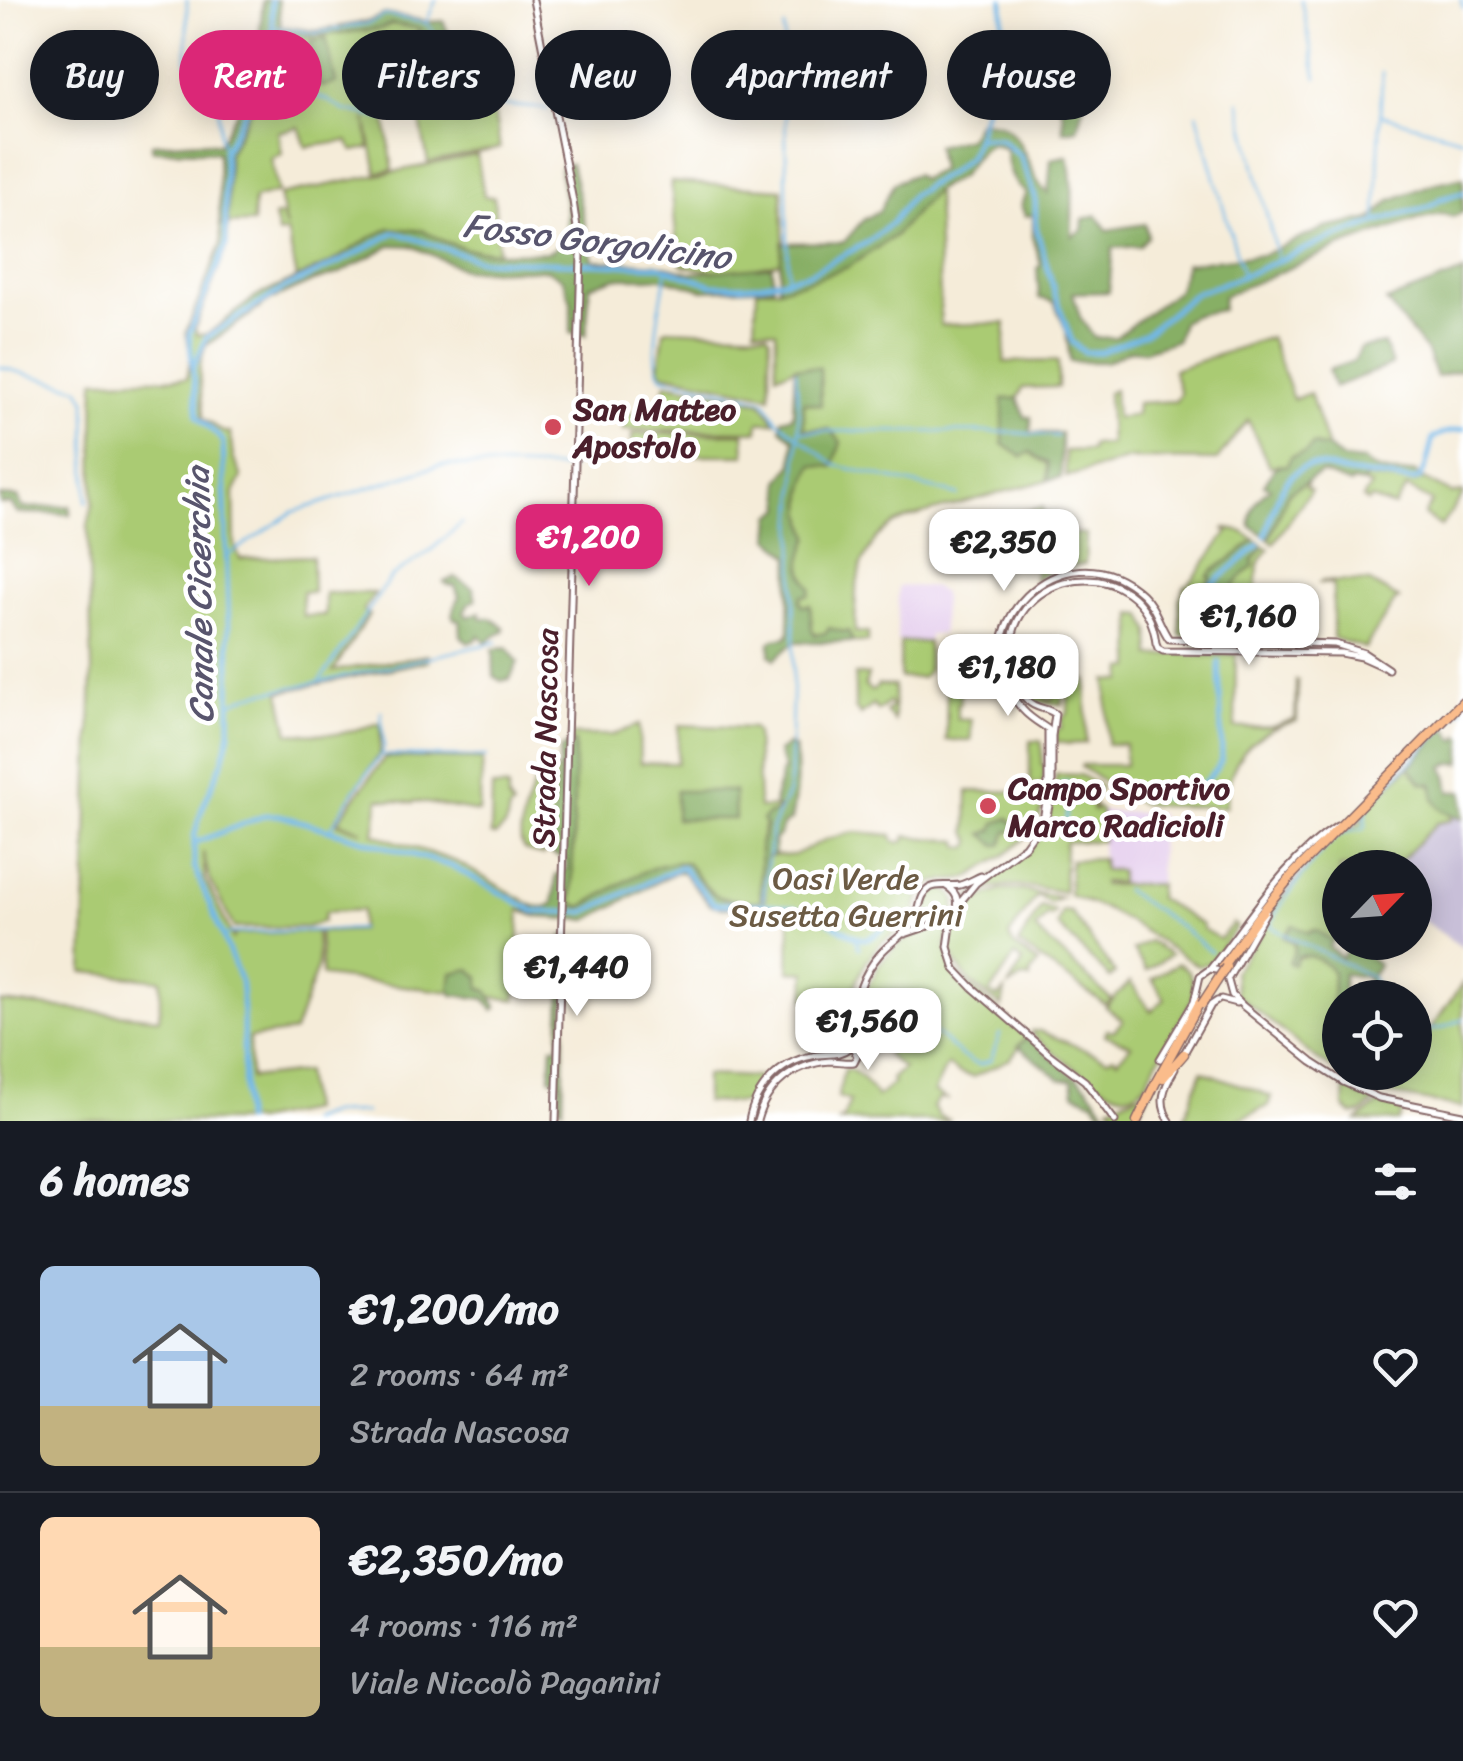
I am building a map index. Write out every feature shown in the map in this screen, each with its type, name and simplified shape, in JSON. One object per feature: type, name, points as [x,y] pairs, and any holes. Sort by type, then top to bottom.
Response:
[{"type":"main road","points":[[1139,1121],[1201,1003],[1257,918],[1293,874],[1463,702]]},
{"type":"main road","points":[[1224,966],[1320,849],[1463,702]]},
{"type":"main road","points":[[1156,1084],[1184,1054]]},
{"type":"main road","points":[[1156,1084],[1160,1059]]},
{"type":"street","name":"Strada Nascosa","points":[[533,0],[576,216],[581,264],[556,1121]]},
{"type":"street","points":[[1051,728],[1031,718],[1017,703],[1002,664],[1003,637],[1010,616],[1026,596],[1050,578],[1069,571],[1096,571],[1120,578],[1154,609],[1168,638],[1170,645],[1166,650]]},
{"type":"street","points":[[1113,1120],[1085,1081],[972,987],[955,969],[948,947],[958,905],[971,889],[1025,846],[1051,802],[1054,712],[1029,702],[1018,686],[1012,664],[1017,623],[1032,601],[1049,588],[1069,580],[1088,579],[1114,585],[1142,606],[1152,621],[1156,643],[1159,650],[1332,652],[1357,656],[1388,670],[1362,652],[1333,644],[1168,638],[1158,638],[1156,643]]},
{"type":"street","points":[[1131,596],[1136,589]]},
{"type":"street","points":[[1253,642],[1253,651]]},
{"type":"street","points":[[1332,652],[1333,644]]},
{"type":"street","points":[[1002,664],[1012,664]]},
{"type":"street","points":[[1160,1059],[1194,1002],[1200,976],[1210,969],[1278,880],[1308,848],[1344,821]]},
{"type":"street","points":[[846,1063],[843,1059],[851,1045],[863,978],[882,952],[916,919],[928,890],[939,885],[959,885],[996,868]]},
{"type":"street","points":[[945,886],[955,894],[958,905]]},
{"type":"street","points":[[921,906],[930,919],[941,923],[952,918]]},
{"type":"street","points":[[1170,1121],[1162,1108],[1163,1094],[1210,1006],[1229,984],[1232,971],[1266,912]]},
{"type":"street","points":[[902,935],[930,919]]},
{"type":"street","points":[[1210,969],[1222,971],[1232,995],[1243,1006],[1342,1082],[1379,1098],[1463,1114]]},
{"type":"street","points":[[1198,988],[1207,1000],[1243,1006]]},
{"type":"street","points":[[758,1121],[768,1095],[784,1072],[833,1061],[854,1062],[854,1016]]},
{"type":"street","points":[[749,1121],[761,1089],[784,1072],[810,1056],[855,1052]]},
{"type":"shaded area","points":[[898,586],[933,587],[943,593],[942,634],[929,635],[928,642],[897,642]]},
{"type":"shaded area","points":[[1101,811],[1160,814],[1159,884],[1102,886]]},
{"type":"shaded area","points":[[1463,819],[1463,948],[1432,927],[1432,850],[1411,850],[1437,823]]},
{"type":"green space","points":[[263,0],[278,0],[281,27],[307,30],[260,30]]},
{"type":"green space","points":[[385,14],[443,21],[447,30],[391,24],[380,29],[342,30],[342,33],[322,35],[321,30],[370,21]]},
{"type":"green space","points":[[385,19],[423,24],[425,30],[342,30],[342,120],[366,120],[370,148],[353,151],[348,141],[306,147],[299,127],[278,132],[282,154],[271,158],[278,192],[254,199],[253,223],[228,224],[227,246],[195,328],[197,335],[208,334],[200,373],[203,418],[223,432],[230,432],[233,457],[242,477],[234,493],[235,546],[240,559],[312,556],[313,592],[302,592],[303,616],[325,615],[325,593],[375,593],[363,610],[369,615],[333,671],[428,655],[428,661],[280,692],[289,733],[339,734],[381,723],[380,754],[334,822],[362,831],[338,821],[385,757],[483,759],[479,812],[379,799],[374,834],[457,862],[534,906],[525,912],[520,910],[516,1000],[322,976],[319,932],[360,930],[362,910],[325,912],[323,921],[308,927],[234,928],[209,878],[203,852],[205,879],[233,938],[235,934],[316,931],[318,965],[294,1032],[249,1038],[250,1078],[305,1072],[310,1110],[255,1121],[0,1121],[0,1002],[159,1018],[161,980],[83,972],[92,669],[88,525],[93,503],[95,380],[187,378],[191,357],[186,332],[221,244],[220,225],[227,224],[228,154],[246,120],[322,120],[322,34]]},
{"type":"green space","points":[[326,38],[336,83],[322,86],[322,39]]},
{"type":"green space","points":[[232,120],[245,120],[228,154],[228,224],[220,225],[218,153],[152,150],[152,144],[219,144]]},
{"type":"green space","points":[[366,120],[386,120],[393,170],[377,173]]},
{"type":"green space","points":[[420,120],[495,120],[500,148],[428,163]]},
{"type":"green space","points":[[1063,120],[1079,120],[1077,129],[1063,131]]},
{"type":"green space","points":[[978,121],[1000,124],[1010,131],[1048,193],[1051,159],[1067,156],[1072,183],[1072,236],[1082,230],[1083,219],[1097,215],[1107,230],[1145,224],[1148,236],[1140,246],[1113,248],[1109,292],[1073,293],[1080,317],[1094,338],[1116,337],[1178,290],[1186,263],[1263,255],[1324,228],[1372,219],[1391,200],[1463,177],[1463,212],[1453,217],[1442,214],[1418,219],[1223,296],[1222,310],[1194,315],[1182,322],[1177,340],[1145,351],[1130,350],[1106,362],[1070,362],[1066,330],[1054,302],[1039,298],[1037,268],[1041,265],[1033,237],[1033,215],[1025,216],[1021,205],[1026,193],[1011,174],[1006,149],[991,143],[960,177],[936,190],[893,237],[848,267],[778,288],[782,243],[844,242],[863,220],[879,211],[894,183],[915,174],[921,179],[940,170],[936,146],[968,138]]},
{"type":"green space","points":[[477,155],[484,196],[494,197],[498,252],[465,249],[425,231],[409,230],[370,238],[329,264],[297,278],[287,232],[278,234],[274,217],[282,215],[286,228],[279,195]]},
{"type":"green space","points":[[563,164],[571,164],[593,260],[658,264],[693,273],[772,266],[773,287],[703,290],[662,278],[615,278],[590,286],[586,335],[571,333],[571,301],[563,279],[548,270],[465,270],[412,246],[392,245],[338,274],[271,300],[207,345],[208,334],[255,297],[329,264],[390,228],[425,231],[465,249],[548,252],[558,246],[566,227],[560,170]]},
{"type":"green space","points":[[671,182],[782,189],[784,261],[732,270],[706,270],[681,264]]},
{"type":"green space","points":[[936,190],[941,325],[1006,323],[1004,362],[1058,361],[1058,387],[1023,388],[1018,398],[1003,400],[1031,452],[1048,464],[1048,480],[894,524],[877,537],[861,565],[855,632],[868,633],[868,642],[853,642],[848,631],[815,635],[810,606],[803,607],[800,601],[802,555],[810,537],[803,501],[813,465],[803,429],[804,402],[820,404],[795,367],[776,374],[776,331],[755,328],[757,289],[778,288],[893,237]]},
{"type":"green space","points":[[1463,272],[1463,369],[1436,377],[1427,352],[1386,301]]},
{"type":"green space","points":[[667,329],[767,333],[770,396],[663,373],[659,368]]},
{"type":"green space","points":[[1270,337],[1293,399],[1310,393],[1328,448],[1313,445],[1291,457],[1287,465],[1269,466],[1248,420],[1217,460],[1130,459],[1066,477],[1065,451],[1091,450],[1091,445],[1110,444],[1108,393],[1114,390],[1116,418],[1136,415],[1137,403],[1176,401],[1180,393],[1173,370]]},
{"type":"green space","points":[[1384,344],[1392,365],[1334,387],[1328,370],[1354,361],[1361,348]]},
{"type":"green space","points":[[795,367],[820,368],[821,405],[804,402],[804,429],[830,429],[841,442],[833,467],[813,465],[806,483],[803,510],[810,537],[802,563],[811,588],[800,601],[803,606],[810,605],[815,635],[826,633],[829,628],[848,631],[853,642],[794,642],[775,659],[770,655],[770,642],[787,637],[789,632],[790,556],[770,538],[772,516],[783,508],[780,481],[793,463],[794,439],[781,429],[782,419],[793,416]]},
{"type":"green space","points":[[666,383],[762,402],[775,422],[759,422],[758,431],[623,430],[624,414],[659,413]]},
{"type":"green space","points":[[1018,398],[1025,417],[1031,417],[1031,433],[1061,433],[1061,478],[1048,480],[1048,463],[1031,452],[1022,457],[1003,444],[1003,399]]},
{"type":"green space","points":[[744,433],[745,455],[632,455],[632,434]]},
{"type":"green space","points":[[1313,445],[1328,448],[1343,459],[1364,461],[1380,471],[1415,472],[1423,479],[1414,483],[1365,477],[1364,483],[1351,484],[1321,473],[1288,493],[1269,539],[1251,526],[1254,504],[1270,488],[1264,485],[1275,467],[1287,465],[1291,457]]},
{"type":"green space","points":[[1364,477],[1414,483],[1423,479],[1463,495],[1441,526],[1424,515],[1432,502],[1407,488],[1394,507],[1371,499],[1368,502],[1363,498],[1371,486],[1364,483]]},
{"type":"green space","points":[[1308,481],[1306,487],[1311,490],[1274,543],[1269,539],[1285,498]]},
{"type":"green space","points":[[0,496],[18,497],[23,508],[70,506],[70,514],[17,513],[11,504],[0,504]]},
{"type":"green space","points":[[1043,507],[1043,524],[998,523],[998,518]]},
{"type":"green space","points":[[1225,528],[1243,532],[1269,549],[1258,564],[1255,612],[1312,614],[1311,638],[1276,634],[1180,635],[1180,599],[1185,586],[1229,531]]},
{"type":"green space","points":[[1047,532],[1086,534],[1085,564],[1062,565],[1035,581],[1035,546],[1046,545]]},
{"type":"green space","points":[[1254,539],[1264,546],[1229,599],[1240,637],[1200,636],[1204,628],[1197,616],[1191,616],[1189,600],[1199,595],[1213,571]]},
{"type":"green space","points":[[455,577],[473,588],[476,600],[468,604],[464,613],[468,617],[480,612],[481,618],[490,618],[504,631],[486,642],[479,635],[468,643],[461,636],[460,620],[452,614],[459,597],[455,586],[444,582]]},
{"type":"green space","points":[[1370,582],[1399,599],[1365,648],[1333,638],[1333,584],[1320,583]]},
{"type":"green space","points":[[1133,614],[1143,615],[1150,631],[1151,656],[1236,654],[1235,728],[1271,727],[1295,719],[1298,681],[1297,721],[1267,732],[1245,750],[1231,776],[1226,807],[1138,803],[1081,767],[1125,765],[1125,744],[1107,744],[1107,680],[1123,681],[1124,669],[1132,668]]},
{"type":"green space","points":[[900,642],[928,642],[928,671],[922,678],[900,678]]},
{"type":"green space","points":[[507,648],[518,662],[510,679],[501,681],[494,676],[493,649]]},
{"type":"green space","points":[[855,675],[868,675],[865,686],[871,691],[878,685],[894,686],[894,721],[886,712],[892,706],[889,702],[878,711],[873,705],[861,715],[855,708]]},
{"type":"green space","points":[[1057,679],[1042,682],[1037,690],[1051,699],[1062,690],[1062,706],[1036,701],[1022,681]]},
{"type":"green space","points":[[1068,679],[1087,680],[1086,743],[1056,742],[1056,731],[1068,713]]},
{"type":"green space","points":[[947,686],[960,686],[957,719],[971,720],[971,740],[946,740]]},
{"type":"green space","points":[[639,725],[640,763],[677,763],[679,725],[753,728],[759,808],[779,807],[765,823],[760,845],[758,902],[717,898],[684,862],[633,877],[582,907],[572,904],[574,800],[570,735],[612,735]]},
{"type":"green space","points":[[1447,727],[1453,738],[1463,737],[1461,763],[1443,767],[1450,792],[1463,791],[1463,819],[1438,806],[1432,784],[1422,783],[1409,767]]},
{"type":"green space","points":[[1030,741],[1042,743],[1043,784],[1030,784]]},
{"type":"green space","points":[[575,742],[572,903],[582,907],[634,876],[676,862],[688,864],[717,895],[758,902],[760,845],[766,826],[762,820],[778,808],[775,798],[780,773],[784,771],[778,752],[788,745],[794,747],[797,774],[793,811],[791,820],[774,840],[775,855],[767,856],[764,907],[722,908],[709,904],[683,872],[676,872],[588,920],[538,917],[525,912],[534,906],[544,908],[553,904],[556,875],[566,870],[566,860],[548,852],[561,748]]},
{"type":"green space","points":[[1409,767],[1434,787],[1435,801],[1452,820],[1437,823],[1411,850],[1323,850],[1338,833],[1361,821],[1365,808]]},
{"type":"green space","points":[[542,769],[559,771],[548,845],[543,855],[526,850],[520,839],[526,807]]},
{"type":"green space","name":"Oasi Verde Susetta Guerrini","points":[[1056,774],[1080,775],[1101,787],[1092,810],[1095,811],[1094,805],[1101,811],[1102,841],[1065,842],[1064,892],[1002,886],[967,900],[1023,856],[1040,836],[1050,815]]},
{"type":"green space","points":[[492,787],[508,788],[508,800],[513,807],[506,826],[495,836],[491,835]]},
{"type":"green space","points":[[676,791],[734,791],[735,819],[676,819]]},
{"type":"green space","name":"Oasi Verde Susetta Guerrini","points":[[968,791],[1042,792],[1041,814],[1020,843],[972,876],[935,882],[924,889],[911,919],[869,957],[851,1000],[805,999],[806,972],[789,971],[790,913],[765,913],[767,856],[794,855],[827,839],[855,832],[892,835],[898,843],[905,841],[906,836],[959,841],[960,846],[967,848],[972,841],[967,832]]},
{"type":"green space","points":[[1009,818],[1017,828],[1007,832],[1002,845],[996,845],[983,834],[993,830],[996,823]]},
{"type":"green space","points":[[1322,851],[1322,934],[1315,930],[1285,938],[1294,943],[1290,963],[1302,956],[1313,957],[1333,972],[1333,980],[1322,980],[1322,1062],[1236,994],[1234,971],[1266,927],[1274,906]]},
{"type":"green space","points":[[1102,859],[1103,870],[1120,870],[1120,883],[1103,885],[1159,884],[1158,898],[1220,939],[1233,923],[1237,927],[1210,963],[1198,966],[1128,921],[1069,895],[1070,860]]},
{"type":"green space","points":[[941,889],[952,893],[956,904],[952,915],[941,919],[930,915],[926,904],[930,893]]},
{"type":"green space","points":[[1002,890],[1061,898],[1050,903],[1037,895],[1009,936],[1014,946],[1038,963],[1030,979],[1022,978],[1008,987],[1023,962],[1015,956],[990,993],[998,998],[1005,991],[1002,1007],[963,974],[950,941],[957,918],[966,909]]},
{"type":"green space","points":[[1041,906],[1055,911],[1035,929],[1111,999],[1106,1005],[1018,944]]},
{"type":"green space","points":[[1062,911],[1071,912],[1115,973],[1110,978],[1057,925]]},
{"type":"green space","name":"Oasi Verde Susetta Guerrini","points":[[948,924],[946,950],[955,972],[1027,1037],[1010,1059],[973,1077],[947,1065],[934,1092],[946,1099],[939,1099],[933,1107],[939,1116],[950,1121],[837,1121],[843,1119],[850,1101],[838,1097],[844,1069],[859,1075],[877,1097],[894,1083],[891,1079],[903,1068],[886,1055],[890,1042],[878,1029],[860,1027],[864,993],[877,966],[908,938]]},
{"type":"green space","points":[[1293,925],[1309,933],[1315,930],[1322,934],[1322,960],[1373,960],[1378,965],[1373,980],[1343,974],[1343,980],[1333,980],[1333,972],[1309,956],[1298,956],[1294,965],[1289,963],[1294,943],[1284,937]]},
{"type":"green space","points":[[563,936],[568,936],[567,970],[571,973],[570,985],[566,986],[563,1108],[559,1106],[559,1082],[550,1077],[552,1047],[559,1047]]},
{"type":"green space","points":[[1149,941],[1170,955],[1146,971],[1133,950]]},
{"type":"green space","points":[[1178,963],[1192,979],[1193,998],[1144,1085],[1134,1092],[1121,1094],[1101,1085],[1032,1034],[1031,1031],[1040,1031],[1118,1060],[1131,1045],[1105,1035],[1123,1020],[1106,1007],[1130,982],[1151,1011],[1165,999],[1152,979]]},
{"type":"green space","points":[[470,969],[480,977],[480,988],[488,991],[497,1008],[493,1010],[485,999],[453,995],[450,991],[452,973]]},
{"type":"green space","points":[[1463,983],[1463,1108],[1388,1094],[1389,1090],[1432,1090],[1432,1027]]},
{"type":"green space","points":[[1027,1037],[1087,1086],[1110,1117],[1093,1101],[1074,1093],[1072,1080],[1060,1079],[1018,1046]]},
{"type":"green space","points":[[1202,1071],[1271,1096],[1268,1106],[1236,1121],[1183,1121]]},
{"type":"green space","points":[[705,1075],[763,1077],[750,1096],[751,1103],[705,1102]]},
{"type":"green space","points":[[1152,1080],[1135,1121],[1120,1121],[1110,1105],[1142,1093]]},
{"type":"green space","points":[[1345,1090],[1376,1100],[1362,1113],[1352,1115],[1344,1107]]},
{"type":"green space","points":[[1380,1103],[1404,1109],[1399,1121],[1357,1121]]},
{"type":"waterway","points":[[187,0],[187,63],[216,63],[224,151]]},
{"type":"waterway","name":"Canale Cicerchia","points":[[244,1121],[240,979],[194,866],[194,837],[230,732],[230,673],[223,441],[198,417],[189,334],[226,245],[224,151],[264,77],[273,27],[271,0]]},
{"type":"waterway","points":[[273,27],[315,33],[370,23],[385,15],[426,23],[436,0]]},
{"type":"waterway","points":[[977,137],[1003,40],[1003,0]]},
{"type":"waterway","points":[[1301,0],[1317,78]]},
{"type":"waterway","points":[[1461,0],[1463,8]]},
{"type":"waterway","points":[[427,24],[436,35],[459,98],[465,102],[535,108]]},
{"type":"waterway","points":[[784,27],[788,279]]},
{"type":"waterway","points":[[1376,223],[1382,72]]},
{"type":"waterway","points":[[322,98],[342,109]]},
{"type":"waterway","points":[[1239,101],[1278,261]]},
{"type":"waterway","points":[[1197,114],[1243,276]]},
{"type":"waterway","points":[[1381,115],[1463,139]]},
{"type":"waterway","name":"Fosso Gorgolicino","points":[[194,366],[206,338],[283,289],[395,232],[479,260],[659,266],[713,285],[748,286],[810,273],[866,243],[892,223],[912,195],[969,157],[977,137],[1000,139],[1020,156],[1035,196],[1036,227],[1055,294],[1072,342],[1084,352],[1101,352],[1146,333],[1195,293],[1317,244],[1463,193]]},
{"type":"waterway","points":[[667,269],[656,340],[662,377],[762,399],[777,420],[835,465],[958,495]]},
{"type":"waterway","points":[[0,367],[79,388],[86,400],[87,503]]},
{"type":"waterway","points":[[763,899],[772,828],[788,793],[790,778],[799,423],[796,371]]},
{"type":"waterway","points":[[1265,536],[1279,494],[1300,469],[1318,466],[1412,481],[1419,479],[1425,469],[1433,438],[1463,429]]},
{"type":"waterway","points":[[800,431],[1007,432],[1058,436]]},
{"type":"waterway","points":[[226,557],[293,512],[440,465],[572,468]]},
{"type":"waterway","points":[[320,681],[391,577],[462,523]]},
{"type":"waterway","points":[[1216,636],[1205,612],[1209,587],[1259,545]]},
{"type":"waterway","points":[[230,704],[250,695],[497,642]]},
{"type":"waterway","points":[[1112,785],[1118,783],[1144,793],[1173,797],[1193,790],[1210,776],[1222,759],[1219,662]]},
{"type":"waterway","points":[[1373,980],[1271,926],[1290,893],[1323,851],[1339,835],[1363,829],[1368,805],[1463,708]]},
{"type":"waterway","points":[[330,830],[381,755],[381,711]]},
{"type":"waterway","points":[[382,755],[486,757]]},
{"type":"waterway","points":[[1060,784],[1070,784],[1065,828]]},
{"type":"waterway","points":[[194,843],[266,815],[279,815],[451,866],[536,912],[585,912],[680,867],[716,904],[795,908],[820,916],[862,939],[883,928]]},
{"type":"waterway","points":[[1125,890],[1211,952]]},
{"type":"waterway","points":[[223,937],[232,933],[360,929]]},
{"type":"waterway","points":[[854,934],[859,948]]},
{"type":"waterway","points":[[1432,1030],[1463,1019]]},
{"type":"waterway","points":[[912,1025],[937,1035],[979,1065],[991,1060],[1000,1034]]},
{"type":"waterway","points":[[308,1121],[331,1113],[365,1112]]},
{"type":"place","name":"San Matteo Apostolo","points":[[553,427]]},
{"type":"place","name":"Campo Sportivo Marco Radicioli","points":[[988,806]]}]
